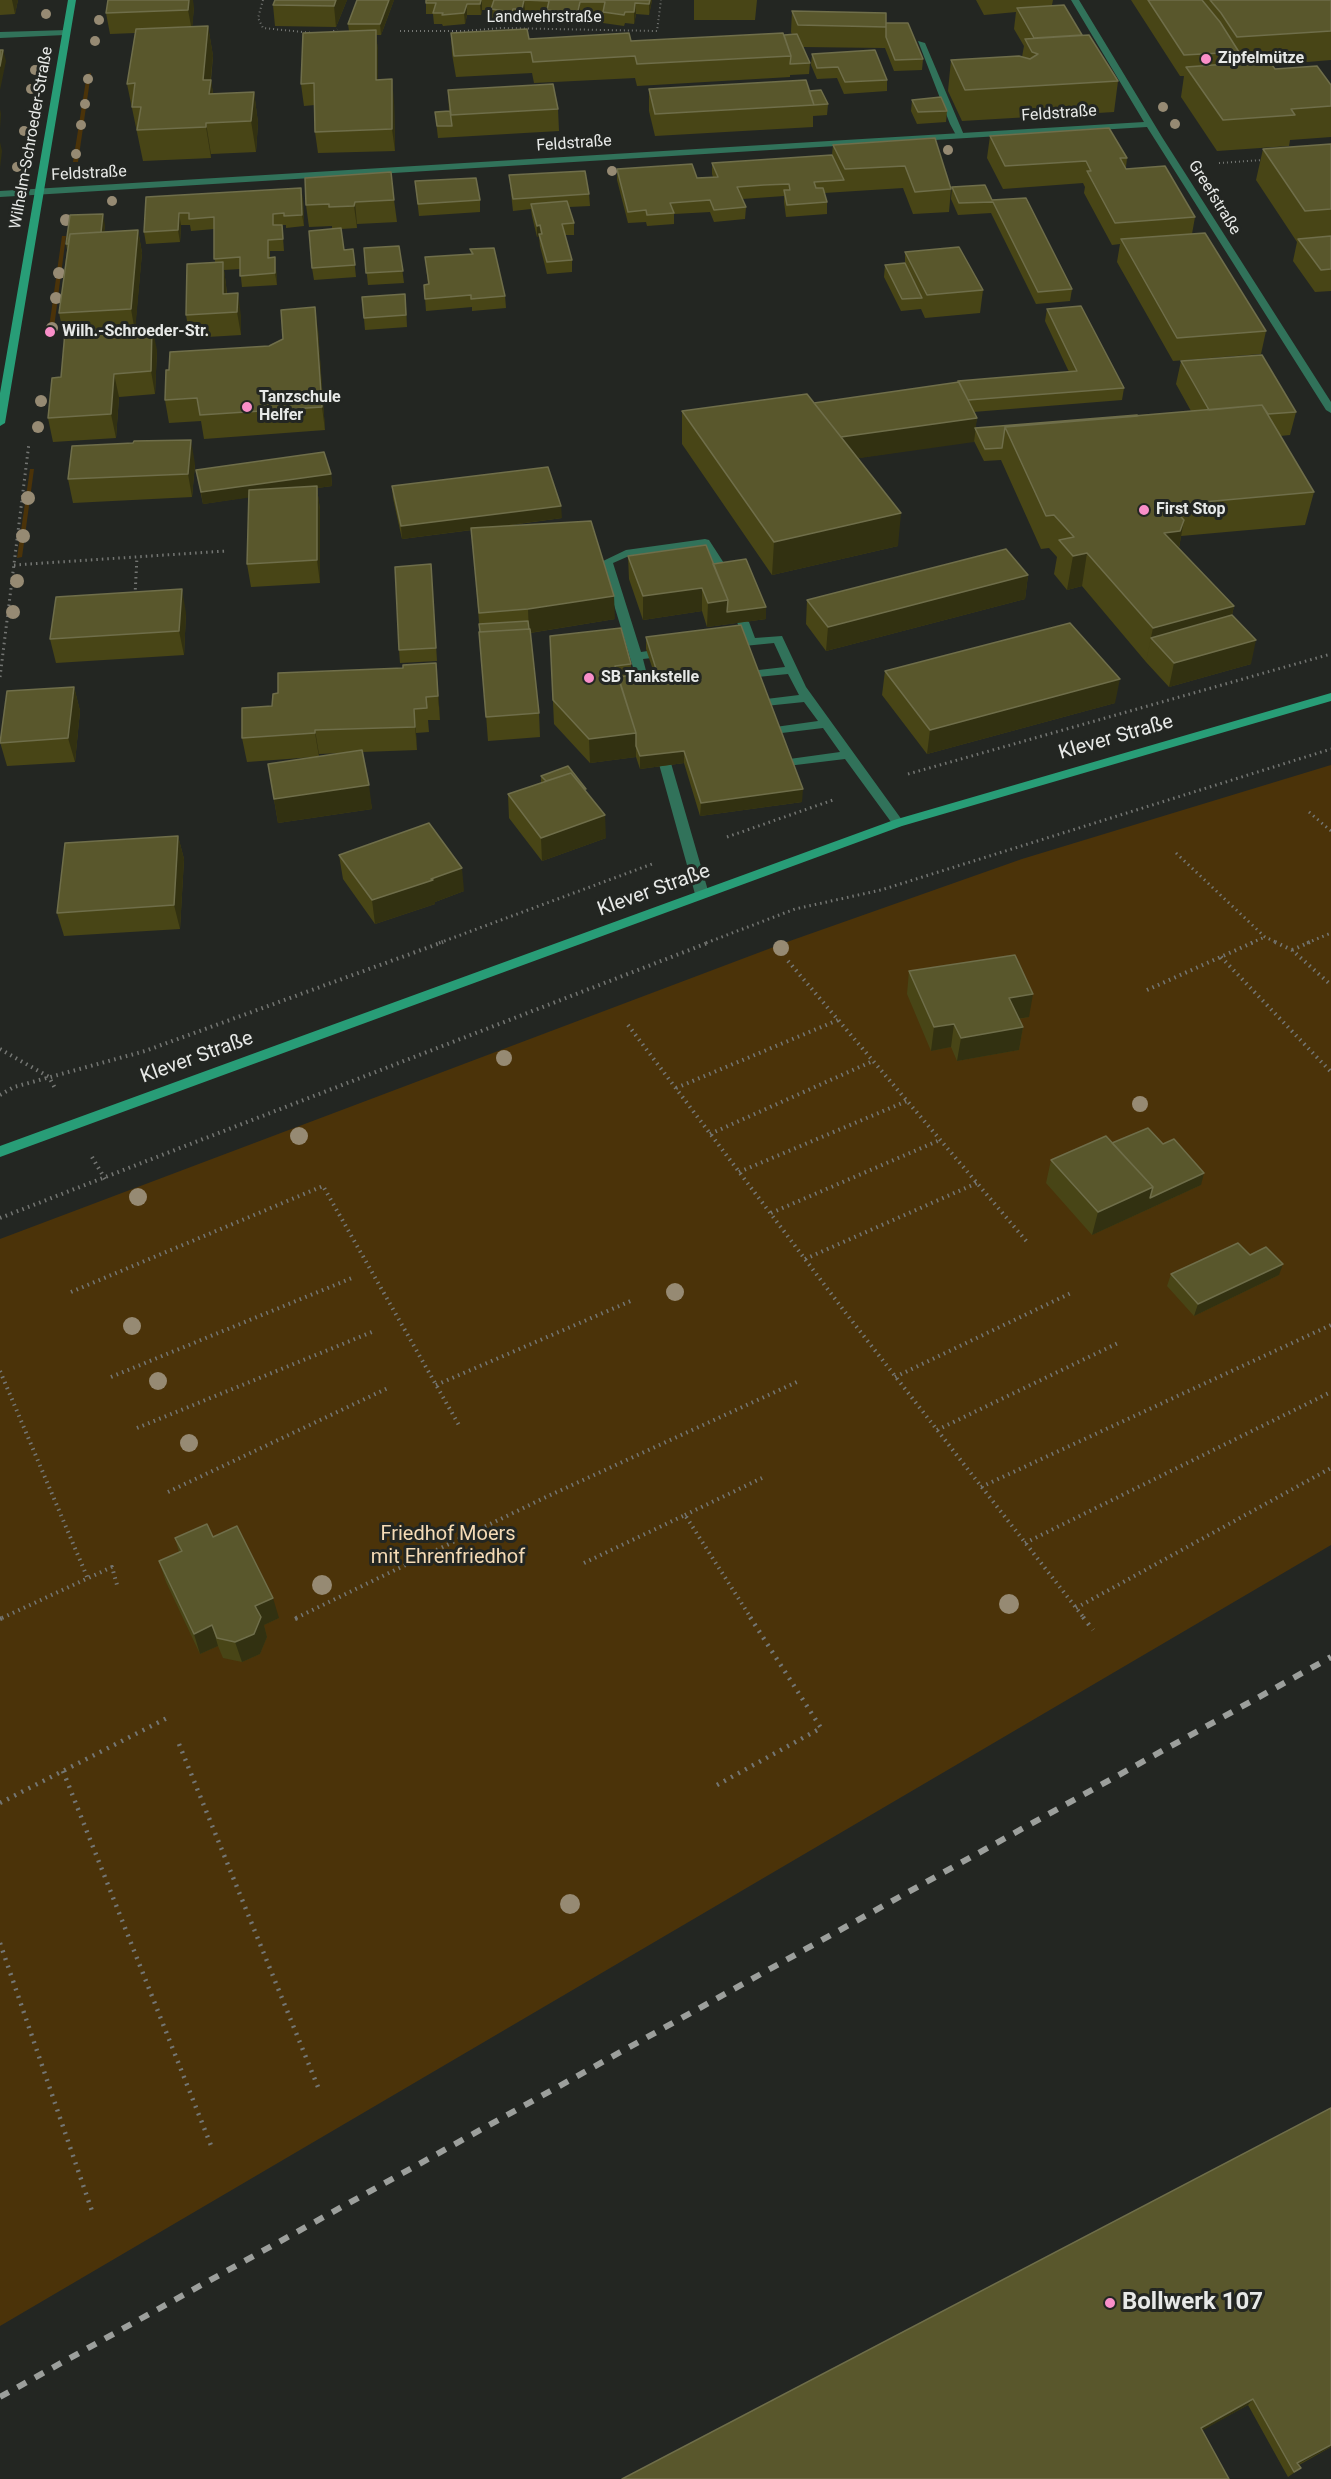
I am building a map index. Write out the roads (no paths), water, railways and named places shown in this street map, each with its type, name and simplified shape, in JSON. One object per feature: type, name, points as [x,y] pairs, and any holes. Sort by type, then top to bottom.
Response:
[{"type":"main road","name":"Wilhelm-Schroeder-Straße","points":[[0,423],[72,0]]},
{"type":"main road","name":"Klever Straße","points":[[0,1152],[898,823],[1331,697]]},
{"type":"street","name":"Greefstraße","points":[[1075,0],[1149,124],[1331,410]]},
{"type":"street","points":[[0,35],[65,33]]},
{"type":"street","points":[[921,43],[960,135]]},
{"type":"street","name":"Feldstraße","points":[[0,194],[1149,124]]},
{"type":"street","points":[[650,708],[650,688],[636,656],[607,562],[626,553],[705,542],[725,574]]},
{"type":"street","points":[[743,622],[752,643]]},
{"type":"street","points":[[717,647],[778,639],[791,670],[807,698],[898,823]]},
{"type":"street","points":[[636,656],[682,651]]},
{"type":"street","points":[[724,678],[791,670]]},
{"type":"street","points":[[736,707],[807,698]]},
{"type":"street","points":[[744,735],[827,724]]},
{"type":"street","points":[[663,742],[675,778],[702,894]]},
{"type":"street","points":[[759,767],[849,755]]},
{"type":"railway","points":[[0,2397],[1331,1657]]},
{"type":"place","name":"Zipfelmütze","points":[[1206,59]]},
{"type":"place","name":"Wilh.-Schroeder-Str.","points":[[50,332]]},
{"type":"place","name":"Tanzschule Helfer","points":[[247,407]]},
{"type":"place","name":"First Stop","points":[[1144,510]]},
{"type":"place","name":"SB Tankstelle","points":[[589,678]]},
{"type":"place","name":"Bollwerk 107","points":[[1110,2303]]},
{"type":"park label","name":"Friedhof Moers mit Ehrenfriedhof","points":[[448,1546]]}]
